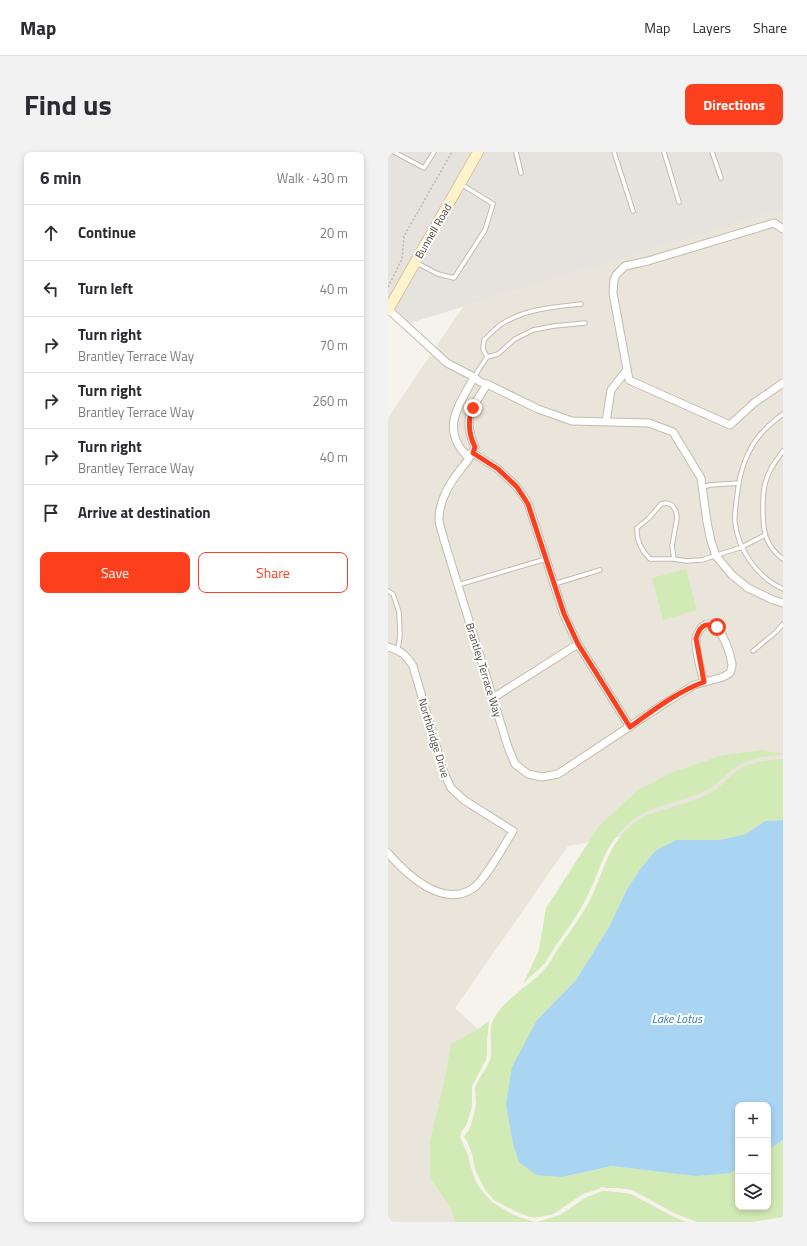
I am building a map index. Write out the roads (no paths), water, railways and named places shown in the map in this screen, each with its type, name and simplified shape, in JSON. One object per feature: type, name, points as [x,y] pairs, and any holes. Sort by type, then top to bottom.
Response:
[{"type":"main road","name":"Bunnell Road","points":[[388,309],[478,152]]},
{"type":"street","points":[[783,229],[774,222],[625,266],[616,275],[613,293],[629,380],[730,425],[754,403],[783,383]]},
{"type":"street","points":[[388,309],[447,363],[474,377],[480,382],[538,409],[572,421],[649,423],[673,432],[701,478],[707,522],[716,556],[732,575],[748,588],[783,603]]},
{"type":"street","points":[[606,422],[612,390],[627,370]]},
{"type":"street","points":[[474,377],[458,408],[453,422],[454,434],[461,450],[466,455],[473,453],[498,469],[517,487],[528,504],[564,614],[578,644],[630,727]]},
{"type":"street","points":[[473,453],[475,447],[469,427],[469,416],[487,384]]},
{"type":"street","name":"Brantley Terrace Way","points":[[473,453],[455,477],[444,496],[440,508],[439,520],[508,747],[515,764],[528,774],[535,776],[542,777],[558,774],[694,685],[723,677],[730,673],[732,665],[723,637],[717,627],[708,624],[700,629],[696,639],[704,682]]},
{"type":"street","points":[[493,698],[578,644]]},
{"type":"street","points":[[388,647],[398,649]]},
{"type":"street","name":"Northbridge Drive","points":[[388,852],[413,878],[431,889],[448,894],[462,893],[472,889],[482,879],[513,831],[464,800],[451,788],[444,773],[413,666],[405,655],[398,649]]},
{"type":"lane","points":[[394,152],[424,168],[434,152]]},
{"type":"lane","points":[[516,152],[521,173]]},
{"type":"lane","points":[[614,152],[633,210]]},
{"type":"lane","points":[[664,152],[679,202]]},
{"type":"lane","points":[[712,152],[721,178]]},
{"type":"lane","points":[[415,262],[438,274],[454,278],[485,230],[493,204],[460,184]]},
{"type":"lane","points":[[487,357],[483,349],[484,340],[501,325],[518,316],[539,309],[581,304]]},
{"type":"lane","points":[[474,377],[487,357],[498,354],[515,339],[533,330],[554,326],[585,324]]},
{"type":"lane","points":[[783,414],[764,430],[750,450],[740,476],[735,521],[742,547],[754,567],[773,584],[783,589]]},
{"type":"lane","points":[[783,451],[771,467],[765,484],[762,510],[765,535],[770,544],[783,559]]},
{"type":"lane","points":[[702,488],[710,485],[739,484]]},
{"type":"lane","points":[[674,559],[672,546],[676,511],[672,505],[666,503],[661,504],[649,518],[637,528],[638,543],[643,552],[650,559],[674,559],[686,561],[702,560],[742,547],[765,535]]},
{"type":"lane","points":[[458,585],[546,558]]},
{"type":"lane","points":[[554,584],[600,570]]},
{"type":"lane","points":[[388,592],[393,594],[399,612],[400,636],[398,649]]},
{"type":"lane","points":[[753,651],[782,627]]},
{"type":"water","name":"Lake Lotus","points":[[783,820],[783,1140],[771,1148],[771,1102],[735,1102],[735,1170],[730,1173],[696,1176],[612,1166],[562,1177],[536,1175],[519,1162],[513,1144],[506,1104],[512,1067],[537,1020],[576,980],[609,927],[627,889],[655,851],[676,840],[719,840],[746,834],[765,821]]}]
